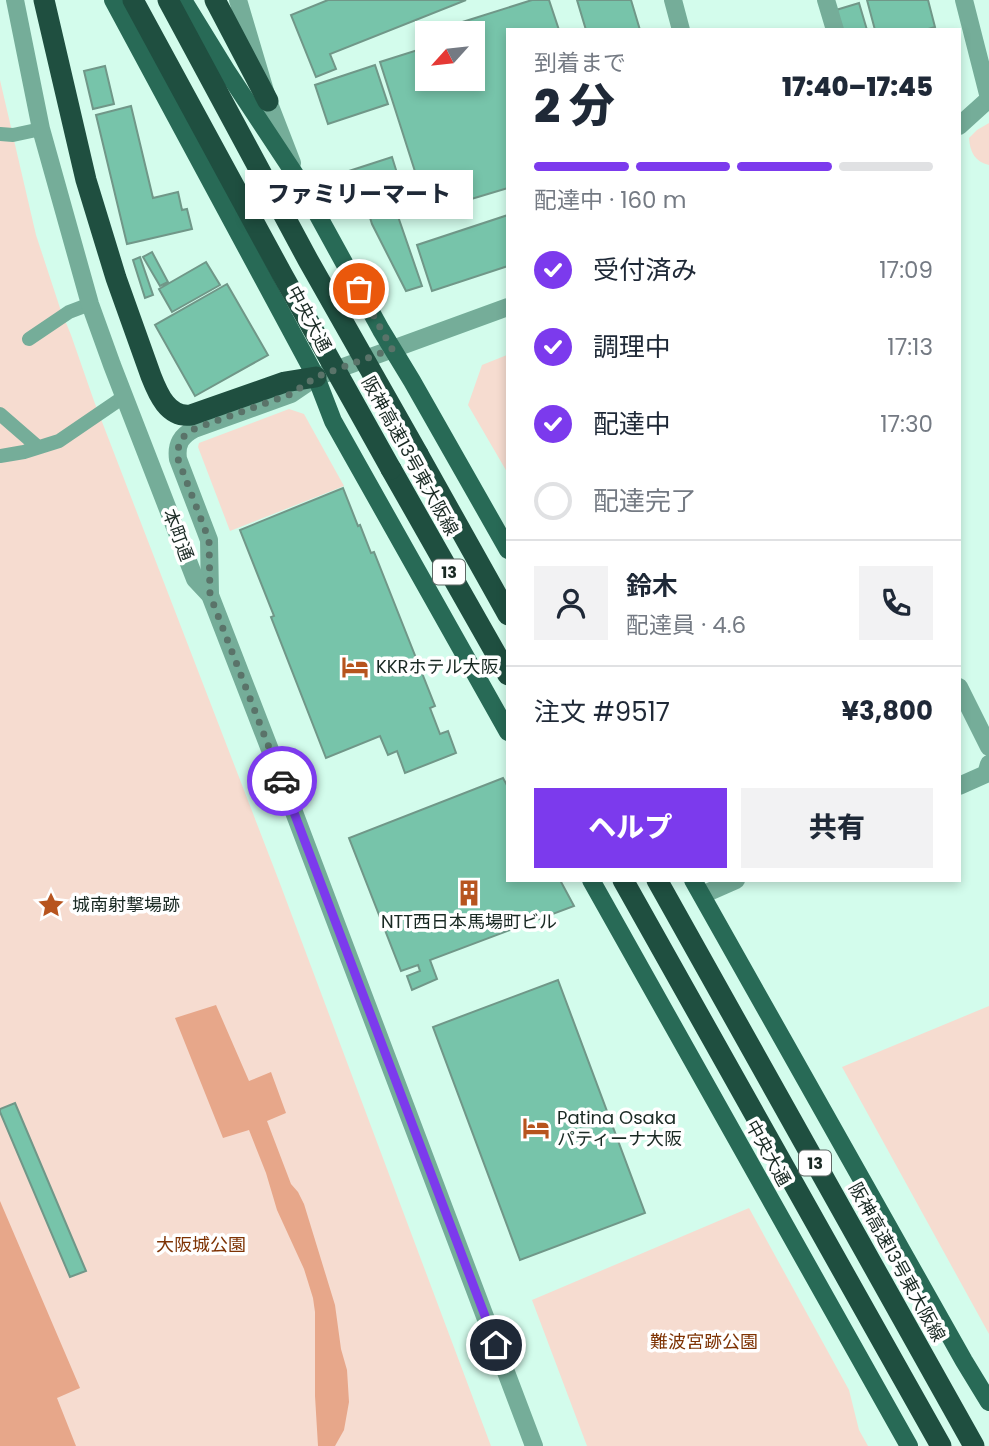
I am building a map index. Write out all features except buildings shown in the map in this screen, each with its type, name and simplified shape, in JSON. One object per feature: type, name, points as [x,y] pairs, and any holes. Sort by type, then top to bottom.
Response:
[{"type":"highway","points":[[44,0],[73,128],[100,230],[134,331],[158,393],[166,406],[184,416],[285,382],[316,377]]},
{"type":"highway","name":"阪神高速13号東大阪線","points":[[133,0],[282,274],[506,671]]},
{"type":"highway","name":"阪神高速13号東大阪線","points":[[168,0],[302,248],[506,611]]},
{"type":"highway","points":[[215,0],[268,100]]},
{"type":"highway","name":"13","points":[[624,882],[941,1446]]},
{"type":"highway","name":"阪神高速13号東大阪線","points":[[658,882],[974,1446]]},
{"type":"main road","name":"中央大通","points":[[113,0],[316,377],[345,443],[506,728]]},
{"type":"main road","points":[[183,0],[298,179],[506,546]]},
{"type":"main road","name":"中央大通","points":[[592,882],[909,1446]]},
{"type":"main road","points":[[697,888],[989,1402]]},
{"type":"street","name":"本町通","points":[[15,0],[41,129],[90,304],[195,579],[210,595],[534,1446]]},
{"type":"street","points":[[238,0],[268,100],[298,179]]},
{"type":"street","points":[[673,0],[680,28]]},
{"type":"street","points":[[826,0],[834,28]]},
{"type":"street","points":[[961,124],[989,98],[965,31],[964,0]]},
{"type":"street","points":[[210,595],[209,540],[178,459],[177,452],[184,435],[291,394],[316,377],[506,308]]},
{"type":"street","points":[[961,691],[989,747]]},
{"type":"street","points":[[961,785],[986,774],[989,764]]},
{"type":"street","points":[[697,888],[726,882]]},
{"type":"lane","points":[[0,134],[13,135],[41,129]]},
{"type":"lane","points":[[29,339],[69,313],[90,304]]},
{"type":"lane","points":[[0,456],[59,441],[125,396]]},
{"type":"lane","points":[[0,414],[38,447]]},
{"type":"green space","name":"大阪城公園","points":[[0,80],[36,235],[60,308],[491,1446],[0,1446]]},
{"type":"green space","points":[[989,123],[989,165],[974,156],[969,138]]},
{"type":"green space","points":[[506,356],[506,470],[468,405],[482,365]]},
{"type":"green space","points":[[289,409],[304,414],[344,486],[230,531],[198,447],[199,443]]},
{"type":"green space","points":[[989,1006],[989,1334],[842,1067]]},
{"type":"green space","name":"難波宮跡公園","points":[[749,1208],[849,1390],[859,1430],[868,1446],[587,1446],[532,1300]]},
{"type":"shaded area","points":[[216,1005],[249,1081],[271,1072],[286,1113],[267,1121],[291,1184],[304,1204],[335,1305],[347,1370],[349,1402],[344,1430],[335,1446],[318,1446],[315,1312],[304,1269],[277,1210],[249,1130],[223,1138],[175,1018]]},
{"type":"shaded area","points":[[0,1201],[80,1388],[57,1398],[76,1446],[0,1446]]},
{"type":"way so far","points":[[282,781],[210,595],[209,540],[177,452],[180,440],[194,429],[291,394],[316,377],[392,349],[359,289]]},
{"type":"place","name":"ファミリーマート","points":[[359,289]]},
{"type":"place","name":"KKRホテル大阪","points":[[355,667]]},
{"type":"place","name":"NTT西日本馬場町ビル","points":[[469,893]]},
{"type":"place","name":"城南射撃場跡","points":[[51,905]]},
{"type":"place","name":"Patina Osaka パティーナ大阪","points":[[536,1128]]},
{"type":"route","points":[[282,781],[496,1345]]}]
